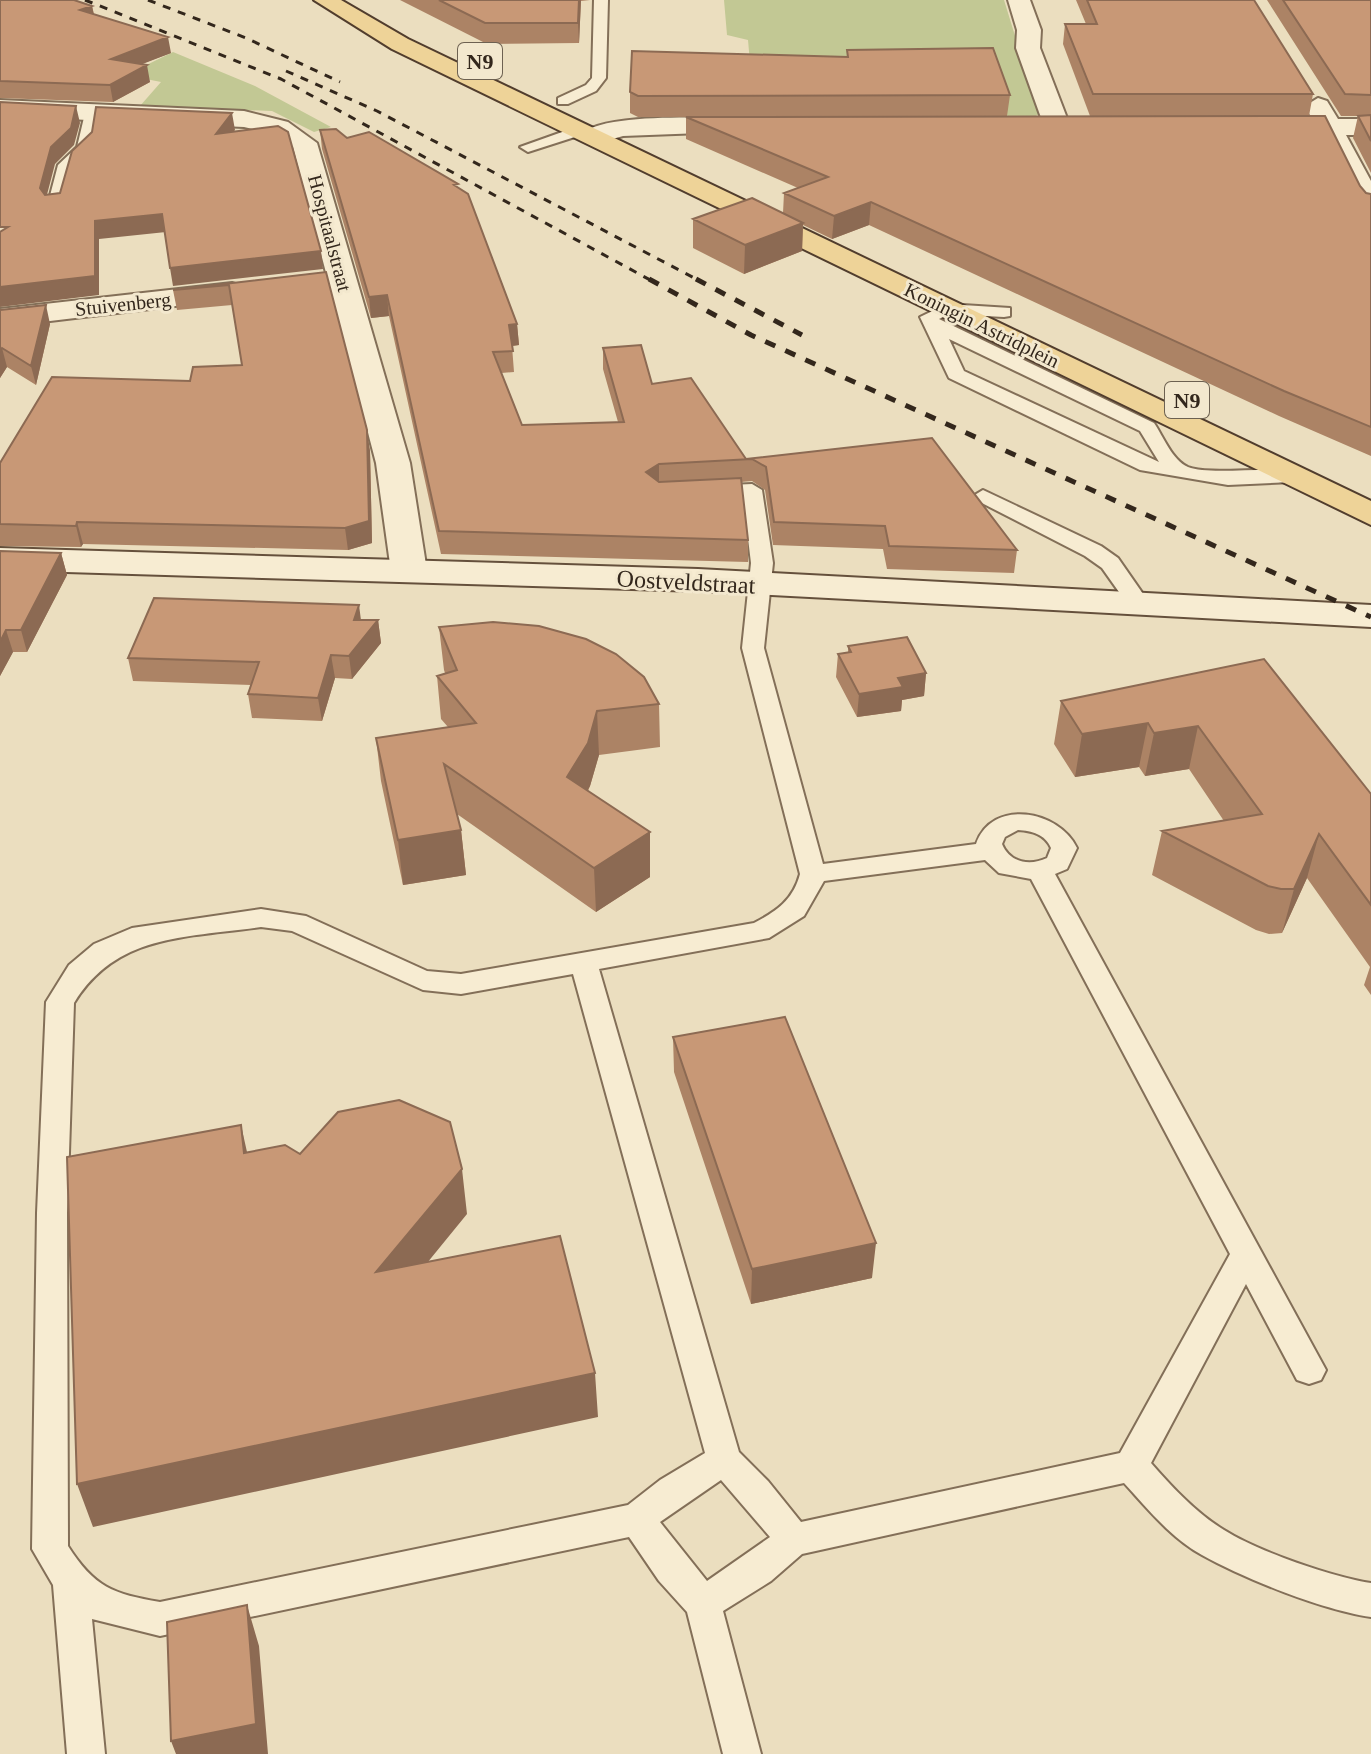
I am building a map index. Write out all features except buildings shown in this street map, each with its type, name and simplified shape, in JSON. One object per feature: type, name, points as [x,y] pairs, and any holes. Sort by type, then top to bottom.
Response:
[{"type":"main road","name":"N9","points":[[325,0],[400,44],[586,134]]},
{"type":"main road","name":"N9","points":[[351,0],[621,128]]},
{"type":"main road","name":"Koningin Astridplein","points":[[621,128],[1371,488]]},
{"type":"main road","name":"Koningin Astridplein","points":[[586,134],[940,317],[1371,514]]},
{"type":"street","points":[[1019,0],[1029,30],[1028,48],[1057,126]]},
{"type":"street","points":[[0,84],[56,110]]},
{"type":"street","points":[[1307,89],[1331,127],[1371,207]]},
{"type":"street","name":"Hospitaalstraat","points":[[0,108],[244,119],[267,123],[301,140],[308,149],[393,463],[409,571]]},
{"type":"street","points":[[586,134],[621,128],[774,126]]},
{"type":"street","points":[[1030,127],[1087,126]]},
{"type":"street","points":[[1239,126],[1371,127]]},
{"type":"street","points":[[311,283],[342,279]]},
{"type":"street","name":"Stuivenberg","points":[[0,318],[264,288]]},
{"type":"street","name":"Oostveldstraat","points":[[0,559],[698,580],[761,586],[1371,616]]},
{"type":"lane","points":[[563,101],[591,88],[599,78],[601,0]]},
{"type":"lane","points":[[55,207],[66,165],[84,149],[91,112]]},
{"type":"lane","points":[[528,147],[586,134]]},
{"type":"lane","points":[[940,317],[1004,312]]},
{"type":"lane","points":[[940,317],[977,346],[1147,427],[1167,459],[1182,473]]},
{"type":"lane","points":[[940,317],[956,374],[1107,448],[1147,466],[1182,473],[1228,479],[1293,476]]},
{"type":"lane","points":[[977,346],[1005,398]]},
{"type":"lane","points":[[1011,362],[1036,413]]},
{"type":"lane","points":[[1043,377],[1076,432]]},
{"type":"lane","points":[[1076,393],[1107,448]]},
{"type":"lane","points":[[1111,410],[1147,466]]},
{"type":"lane","points":[[86,1754],[71,1585],[50,1549],[52,1213],[60,1002],[79,972],[104,951],[141,935],[261,918],[297,922],[423,980],[461,984],[760,931],[791,915],[809,893],[813,874],[753,648],[762,563],[752,490],[690,493]]},
{"type":"lane","points":[[983,496],[1093,551],[1110,563],[1139,604]]},
{"type":"lane","points":[[813,874],[991,851],[1016,869],[1040,871],[1058,863],[1064,848],[1061,839],[1043,826],[1018,822],[1007,825],[991,836],[991,851]]},
{"type":"lane","points":[[1040,871],[1309,1370]]},
{"type":"lane","points":[[584,963],[724,1460],[756,1492],[793,1540]]},
{"type":"lane","points":[[703,1603],[758,1569],[793,1540],[1131,1466],[1246,1255]]},
{"type":"lane","points":[[71,1585],[109,1611],[160,1619],[637,1519],[672,1491],[724,1460]]},
{"type":"lane","points":[[1131,1466],[1168,1507],[1213,1543],[1336,1595],[1371,1600]]},
{"type":"lane","points":[[637,1519],[672,1569],[703,1603],[742,1754]]},
{"type":"green space","points":[[724,0],[1004,0],[1039,114],[1032,118],[1008,118],[990,56],[751,74],[748,40],[727,35]]},
{"type":"green space","points":[[173,52],[255,86],[331,127],[314,132],[272,111],[140,106],[161,82],[126,75]]},
{"type":"railway","points":[[85,0],[281,79],[652,281]]},
{"type":"railway","points":[[148,0],[246,38],[340,82]]},
{"type":"railway","points":[[286,71],[377,111],[700,281]]},
{"type":"railway","points":[[649,279],[751,335],[1371,617]]},
{"type":"railway","points":[[696,279],[802,335]]}]
